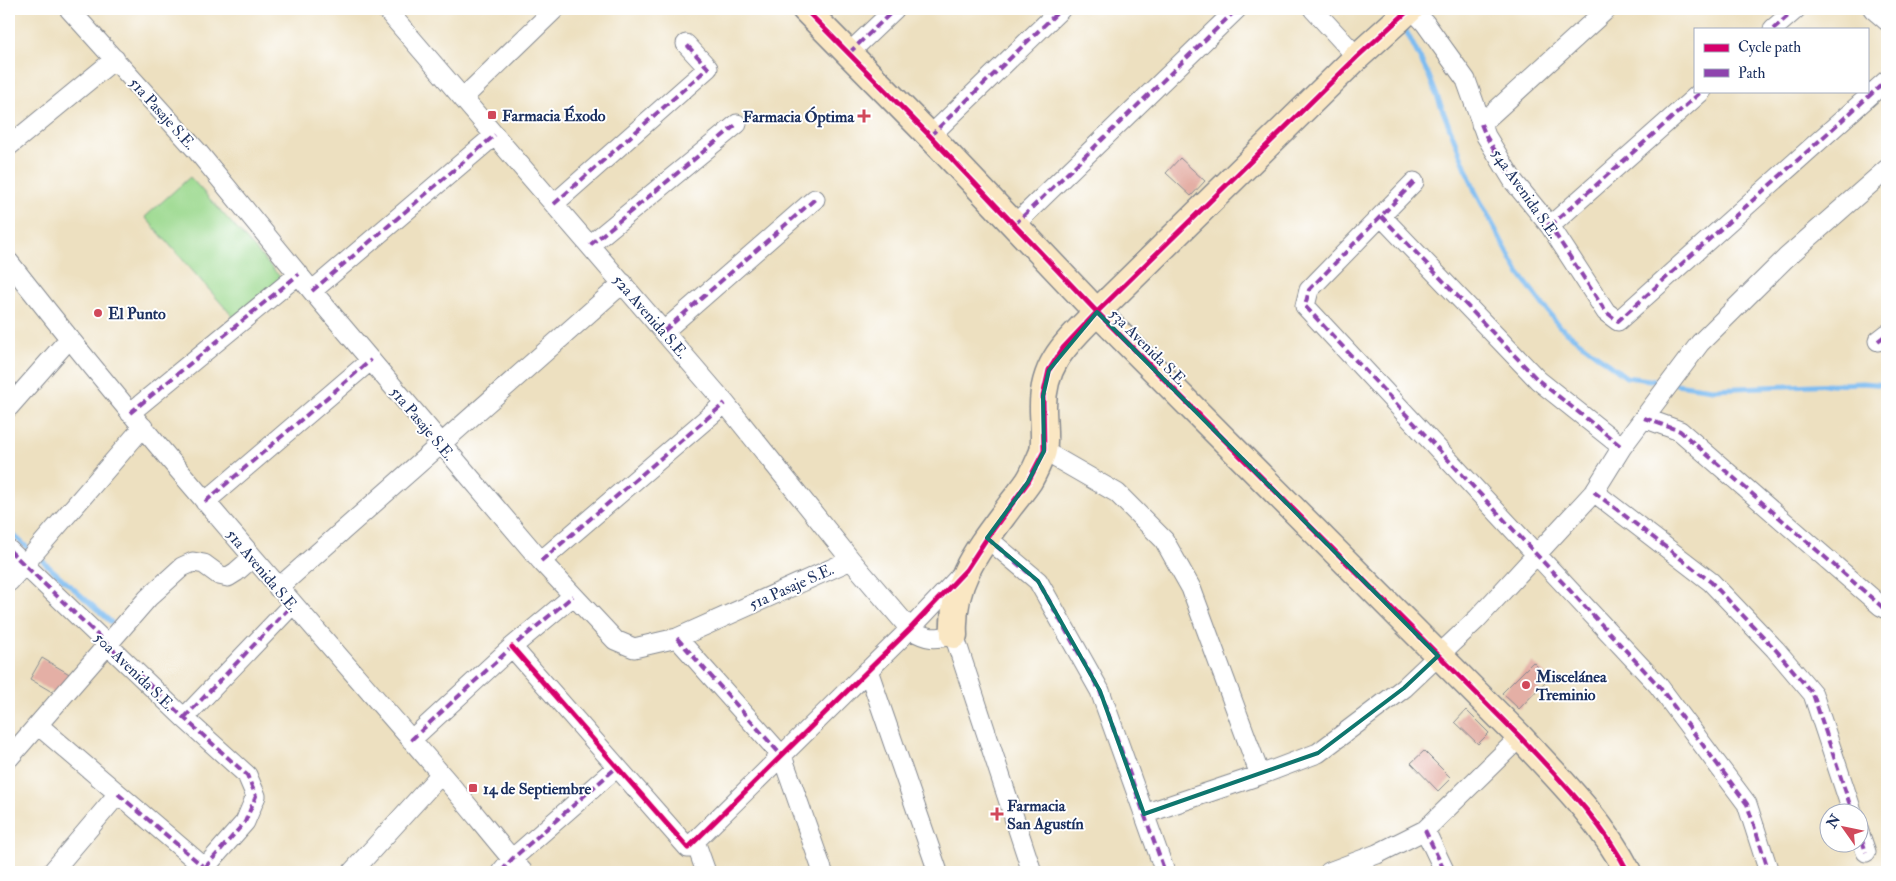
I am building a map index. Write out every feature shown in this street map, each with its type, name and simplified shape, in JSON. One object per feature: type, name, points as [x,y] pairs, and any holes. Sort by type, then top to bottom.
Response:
[{"type":"street","name":"51a Pasaje S.E.","points":[[69,9],[198,152],[312,291],[541,561],[615,640],[634,648],[677,638],[851,560]]},
{"type":"street","name":"52a Avenida S.E.","points":[[386,9],[725,403],[851,560],[910,629]]},
{"type":"street","points":[[463,98],[555,9]]},
{"type":"street","name":"53a Avenida S.E.","points":[[805,9],[930,136],[1097,312],[1520,737],[1568,789],[1616,849],[1628,872]]},
{"type":"street","points":[[849,53],[895,9]]},
{"type":"street","points":[[930,136],[1061,9]]},
{"type":"street","points":[[1014,225],[1237,9]]},
{"type":"street","points":[[1313,9],[1357,57]]},
{"type":"street","points":[[1482,124],[1607,9]]},
{"type":"street","points":[[1774,28],[1796,9]]},
{"type":"street","points":[[1872,9],[1887,21]]},
{"type":"street","points":[[512,647],[688,848],[910,629],[966,570],[1028,482],[1044,451],[1043,396],[1049,370],[1063,348],[1097,312],[1357,57],[1405,14]]},
{"type":"street","name":"54a Avenida S.E.","points":[[1405,14],[1425,23],[1466,80],[1482,124],[1514,182],[1550,226],[1606,312],[1618,321],[1887,80]]},
{"type":"street","points":[[554,204],[708,68],[686,44]]},
{"type":"street","points":[[9,146],[115,58]]},
{"type":"street","points":[[1550,226],[1701,92]]},
{"type":"street","points":[[590,245],[736,124]]},
{"type":"street","points":[[312,291],[495,135]]},
{"type":"street","points":[[1144,814],[1260,775],[1318,752],[1404,688],[1477,619],[1594,492],[1622,447],[1700,343],[1786,258],[1887,169]]},
{"type":"street","points":[[1414,182],[1308,290],[1305,306],[1658,685],[1747,804],[1769,872]]},
{"type":"street","points":[[664,331],[815,199]]},
{"type":"street","points":[[1381,216],[1538,380],[1622,447]]},
{"type":"street","name":"51a Avenida S.E.","points":[[9,262],[69,339],[252,558],[441,774],[512,868]]},
{"type":"street","points":[[130,413],[299,274]]},
{"type":"street","points":[[278,588],[623,283]]},
{"type":"street","points":[[9,407],[69,339]]},
{"type":"street","points":[[205,502],[370,360]]},
{"type":"street","points":[[541,561],[725,403]]},
{"type":"street","points":[[1647,415],[1680,431],[1881,606],[1887,609]]},
{"type":"street","points":[[9,582],[143,427]]},
{"type":"street","points":[[1044,451],[1117,493],[1164,540],[1191,588],[1260,775]]},
{"type":"street","points":[[1594,492],[1710,582],[1775,649],[1813,694],[1850,804]]},
{"type":"street","points":[[987,538],[1038,581],[1100,691],[1165,872]]},
{"type":"street","name":"50a Avenida S.E.","points":[[9,550],[30,557],[108,645],[184,718],[247,774],[256,796],[245,822],[203,870]]},
{"type":"street","points":[[9,758],[148,598],[182,568],[193,562],[204,564],[219,575],[228,577],[252,558]]},
{"type":"street","points":[[966,570],[956,597],[954,635],[1032,872]]},
{"type":"street","points":[[411,740],[512,647],[573,596]]},
{"type":"street","points":[[184,718],[292,605]]},
{"type":"street","points":[[910,629],[922,636],[936,639],[954,635]]},
{"type":"street","points":[[677,638],[782,756],[823,872]]},
{"type":"street","points":[[868,670],[938,872]]},
{"type":"street","points":[[38,725],[203,870]]},
{"type":"street","points":[[1329,872],[1377,854],[1425,830],[1520,737]]},
{"type":"street","points":[[512,868],[617,767]]},
{"type":"street","points":[[352,872],[441,774]]},
{"type":"street","points":[[52,872],[118,794]]},
{"type":"street","points":[[1425,830],[1445,872]]},
{"type":"street","points":[[695,841],[706,872]]},
{"type":"highlighted area","points":[[1097,312],[1438,656],[1404,688],[1318,753],[1144,814],[1100,691],[1038,581],[987,538],[1028,482],[1044,451],[1043,396],[1049,370]]},
{"type":"green space","points":[[190,177],[281,278],[235,319],[145,217]]},
{"type":"building","points":[[1180,158],[1205,181],[1191,196],[1166,173]]},
{"type":"building","points":[[42,658],[71,675],[59,696],[30,679]]},
{"type":"building","name":"Miscelánea Treminio","points":[[1533,662],[1549,678],[1519,709],[1502,693]]},
{"type":"building","points":[[1466,710],[1489,733],[1478,744],[1455,722]]},
{"type":"building","points":[[1424,751],[1451,778],[1438,791],[1411,763]]},
{"type":"waterway","points":[[1403,25],[1429,76],[1475,191],[1518,272],[1559,326],[1626,377],[1665,382]]},
{"type":"waterway","points":[[1676,384],[1712,389],[1862,383],[1887,385]]},
{"type":"waterway","points":[[9,531],[30,550]]},
{"type":"waterway","points":[[37,556],[111,622]]},
{"type":"marked path","points":[[849,53],[895,9]]},
{"type":"marked path","points":[[930,136],[1061,9]]},
{"type":"marked path","points":[[1014,225],[1237,9]]},
{"type":"marked path","points":[[1774,28],[1796,9]]},
{"type":"marked path","points":[[554,204],[708,68],[686,44]]},
{"type":"marked path","points":[[1481,124],[1486,136],[1514,182],[1550,226],[1606,312],[1618,321],[1887,80]]},
{"type":"marked path","points":[[1550,226],[1701,92]]},
{"type":"marked path","points":[[590,245],[737,124]]},
{"type":"marked path","points":[[312,291],[495,135]]},
{"type":"marked path","points":[[1414,182],[1309,290],[1305,306],[1658,685],[1747,804],[1769,872]]},
{"type":"marked path","points":[[664,331],[815,199]]},
{"type":"marked path","points":[[1381,216],[1538,380],[1622,447]]},
{"type":"marked path","points":[[130,413],[299,274]]},
{"type":"marked path","points":[[1878,341],[1887,334]]},
{"type":"marked path","points":[[205,502],[371,360]]},
{"type":"marked path","points":[[541,561],[725,403]]},
{"type":"marked path","points":[[1644,418],[1680,431],[1881,606],[1887,609]]},
{"type":"marked path","points":[[1594,492],[1711,582],[1775,649],[1813,694],[1850,804]]},
{"type":"marked path","points":[[987,538],[1038,581],[1100,691],[1165,872]]},
{"type":"marked path","points":[[9,550],[184,718],[247,775],[256,796],[245,822],[201,872]]},
{"type":"marked path","points":[[411,740],[512,647],[573,596]]},
{"type":"marked path","points":[[184,718],[292,605]]},
{"type":"marked path","points":[[677,638],[782,756]]},
{"type":"marked path","points":[[501,872],[512,859],[617,767]]},
{"type":"marked path","points":[[118,794],[205,868]]},
{"type":"marked path","points":[[1425,830],[1445,872]]},
{"type":"cycle path","points":[[805,9],[930,136],[1097,312],[1520,737],[1593,818],[1606,835],[1628,872]]},
{"type":"cycle path","points":[[512,647],[688,848],[910,629],[966,570],[1028,482],[1044,451],[1043,396],[1049,370],[1063,348],[1097,312],[1357,57],[1410,9]]},
{"type":"place","name":"Farmacia Éxodo","points":[[492,115]]},
{"type":"place","name":"Farmacia Óptima","points":[[864,116]]},
{"type":"place","name":"El Punto","points":[[98,313]]},
{"type":"place","name":"Miscelánea Treminio","points":[[1526,685]]},
{"type":"place","name":"14 de Septiembre","points":[[473,788]]},
{"type":"place","name":"Farmacia San Agustín","points":[[997,814]]}]
